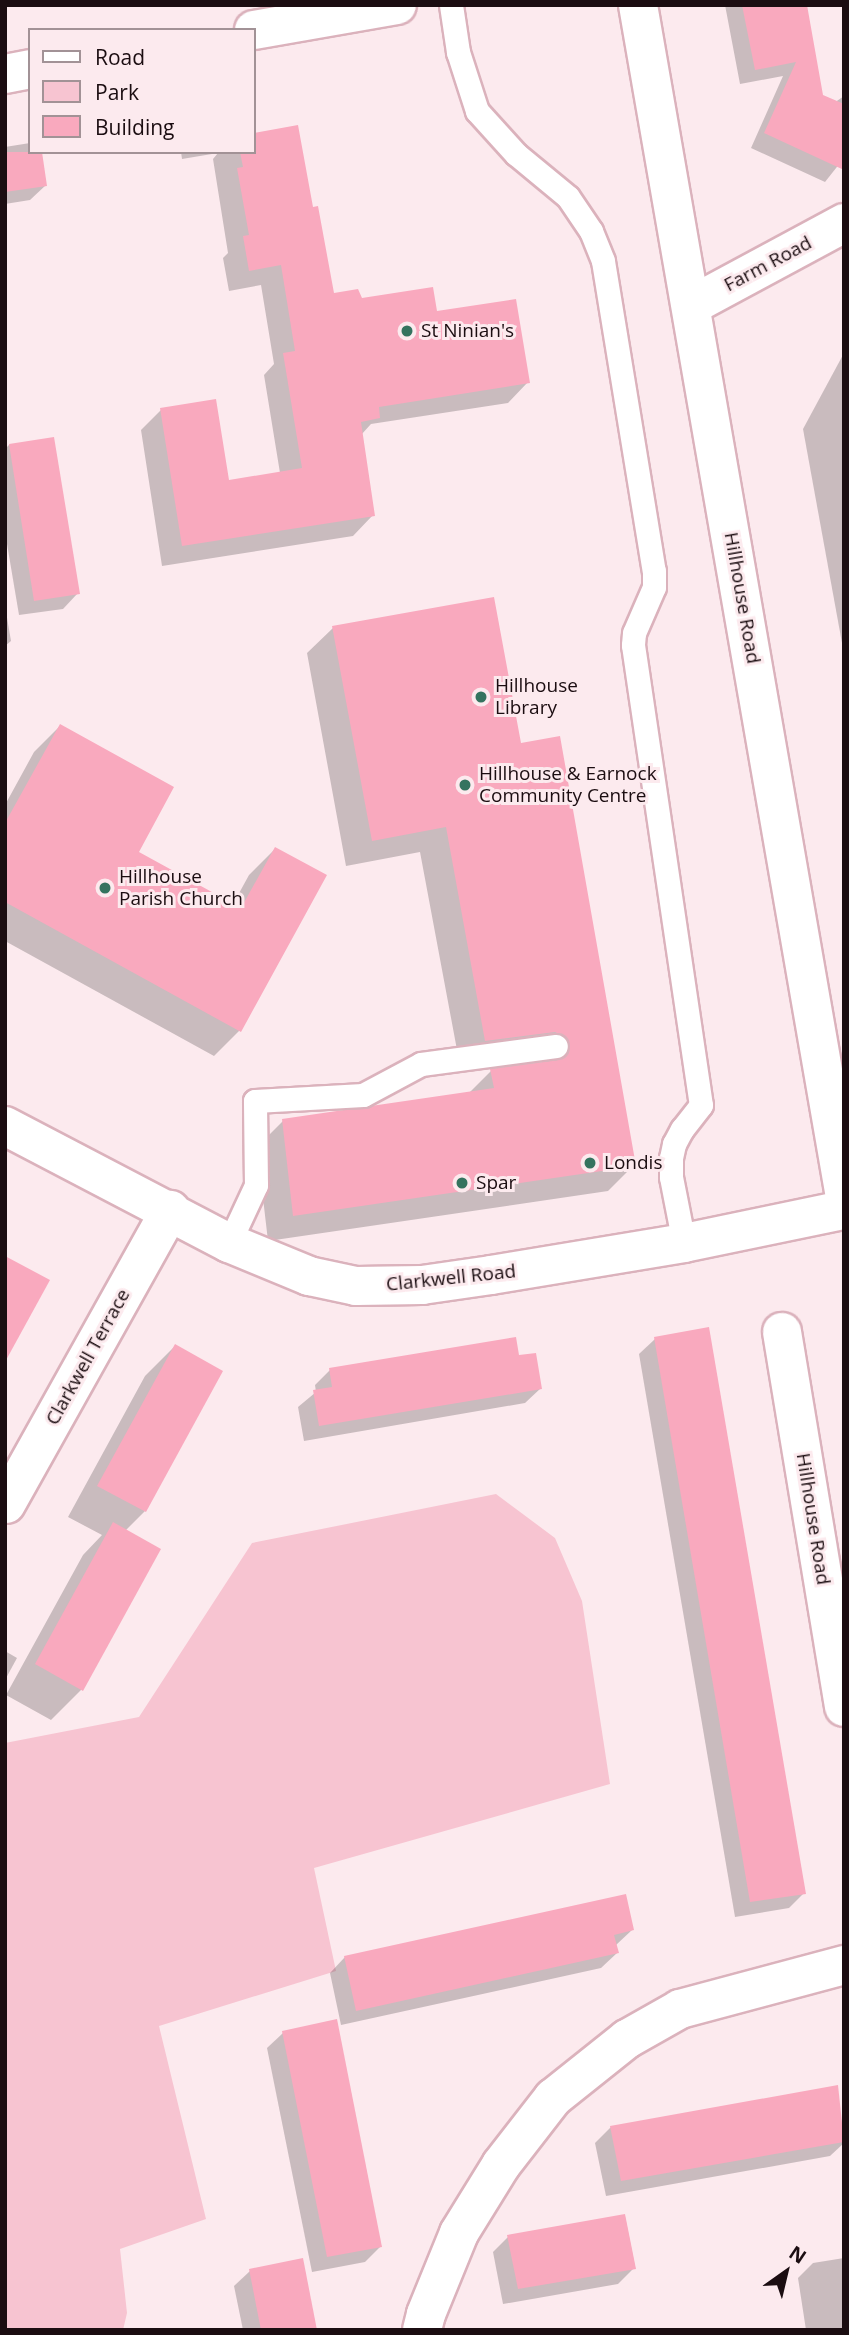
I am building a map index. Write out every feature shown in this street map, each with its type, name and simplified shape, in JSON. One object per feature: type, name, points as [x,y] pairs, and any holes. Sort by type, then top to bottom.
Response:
[{"type":"street","name":"Hillhouse Road","points":[[638,5],[844,1192]]},
{"type":"street","points":[[256,30],[382,7]]},
{"type":"street","points":[[5,74],[28,69]]},
{"type":"street","name":"Farm Road","points":[[692,305],[844,223]]},
{"type":"street","name":"Clarkwell Road","points":[[5,1126],[229,1243],[309,1276],[356,1286],[422,1285],[684,1243],[844,1210]]},
{"type":"street","name":"Clarkwell Terrace","points":[[6,1504],[170,1210]]},
{"type":"street","name":"Hillhouse Road","points":[[782,1332],[844,1706]]},
{"type":"street","points":[[422,2330],[460,2232],[501,2165],[553,2098],[627,2039],[680,2009],[844,1965]]},
{"type":"lane","points":[[451,5],[458,52],[477,111],[502,141],[568,197],[592,231],[603,261],[654,571],[654,587],[633,645],[701,1105],[682,1129],[671,1158],[671,1177],[684,1243]]},
{"type":"lane","points":[[229,1243],[256,1185],[256,1101],[363,1095],[421,1064],[556,1046]]},
{"type":"green space","points":[[496,1494],[555,1538],[582,1601],[610,1784],[314,1868],[336,1971],[159,2026],[206,2219],[120,2249],[127,2313],[123,2330],[5,2330],[5,1743],[139,1717],[252,1543]]},
{"type":"building","points":[[742,5],[807,5],[823,95],[844,104],[844,170],[764,133],[796,62],[755,70]]},
{"type":"building","points":[[298,125],[313,207],[318,206],[334,293],[358,289],[362,298],[433,287],[437,311],[516,299],[530,383],[379,407],[380,418],[361,422],[375,516],[182,546],[160,408],[216,399],[229,480],[302,468],[283,353],[295,351],[281,265],[249,271],[243,236],[249,235],[237,168],[243,167],[240,154],[256,154],[256,133]]},
{"type":"building","points":[[5,152],[42,154],[47,186],[5,192]]},
{"type":"building","points":[[54,437],[80,594],[34,601],[9,444]]},
{"type":"building","name":"Hillhouse & Earnock Community Centre","points":[[494,597],[521,743],[560,736],[636,1166],[293,1216],[282,1119],[494,1088],[490,1069],[558,1060],[569,1051],[567,1038],[555,1032],[485,1041],[446,827],[372,841],[332,626]]},
{"type":"building","name":"Hillhouse Parish Church","points":[[60,724],[174,787],[139,852],[241,908],[275,847],[327,875],[241,1032],[5,902],[5,823]]},
{"type":"building","points":[[5,1256],[50,1280],[5,1362]]},
{"type":"building","points":[[709,1327],[806,1894],[750,1902],[654,1337]]},
{"type":"building","points":[[516,1337],[519,1355],[536,1353],[542,1389],[319,1426],[313,1390],[332,1387],[329,1368]]},
{"type":"building","points":[[175,1344],[223,1371],[146,1512],[97,1486]]},
{"type":"building","points":[[113,1522],[161,1549],[83,1691],[35,1664]]},
{"type":"building","points":[[626,1894],[634,1930],[614,1935],[619,1953],[356,2011],[344,1956]]},
{"type":"building","points":[[337,2019],[382,2247],[327,2257],[282,2031]]},
{"type":"building","points":[[838,2085],[844,2142],[621,2181],[610,2126]]},
{"type":"building","points":[[625,2214],[636,2269],[518,2289],[507,2235]]},
{"type":"building","points":[[303,2258],[317,2330],[261,2330],[249,2269]]},
{"type":"place","name":"St Ninian's","points":[[407,331]]},
{"type":"place","name":"Hillhouse Library","points":[[481,697]]},
{"type":"place","name":"Hillhouse & Earnock Community Centre","points":[[465,785]]},
{"type":"place","name":"Hillhouse Parish Church","points":[[105,888]]},
{"type":"place","name":"Londis","points":[[590,1163]]},
{"type":"place","name":"Spar","points":[[462,1183]]}]
